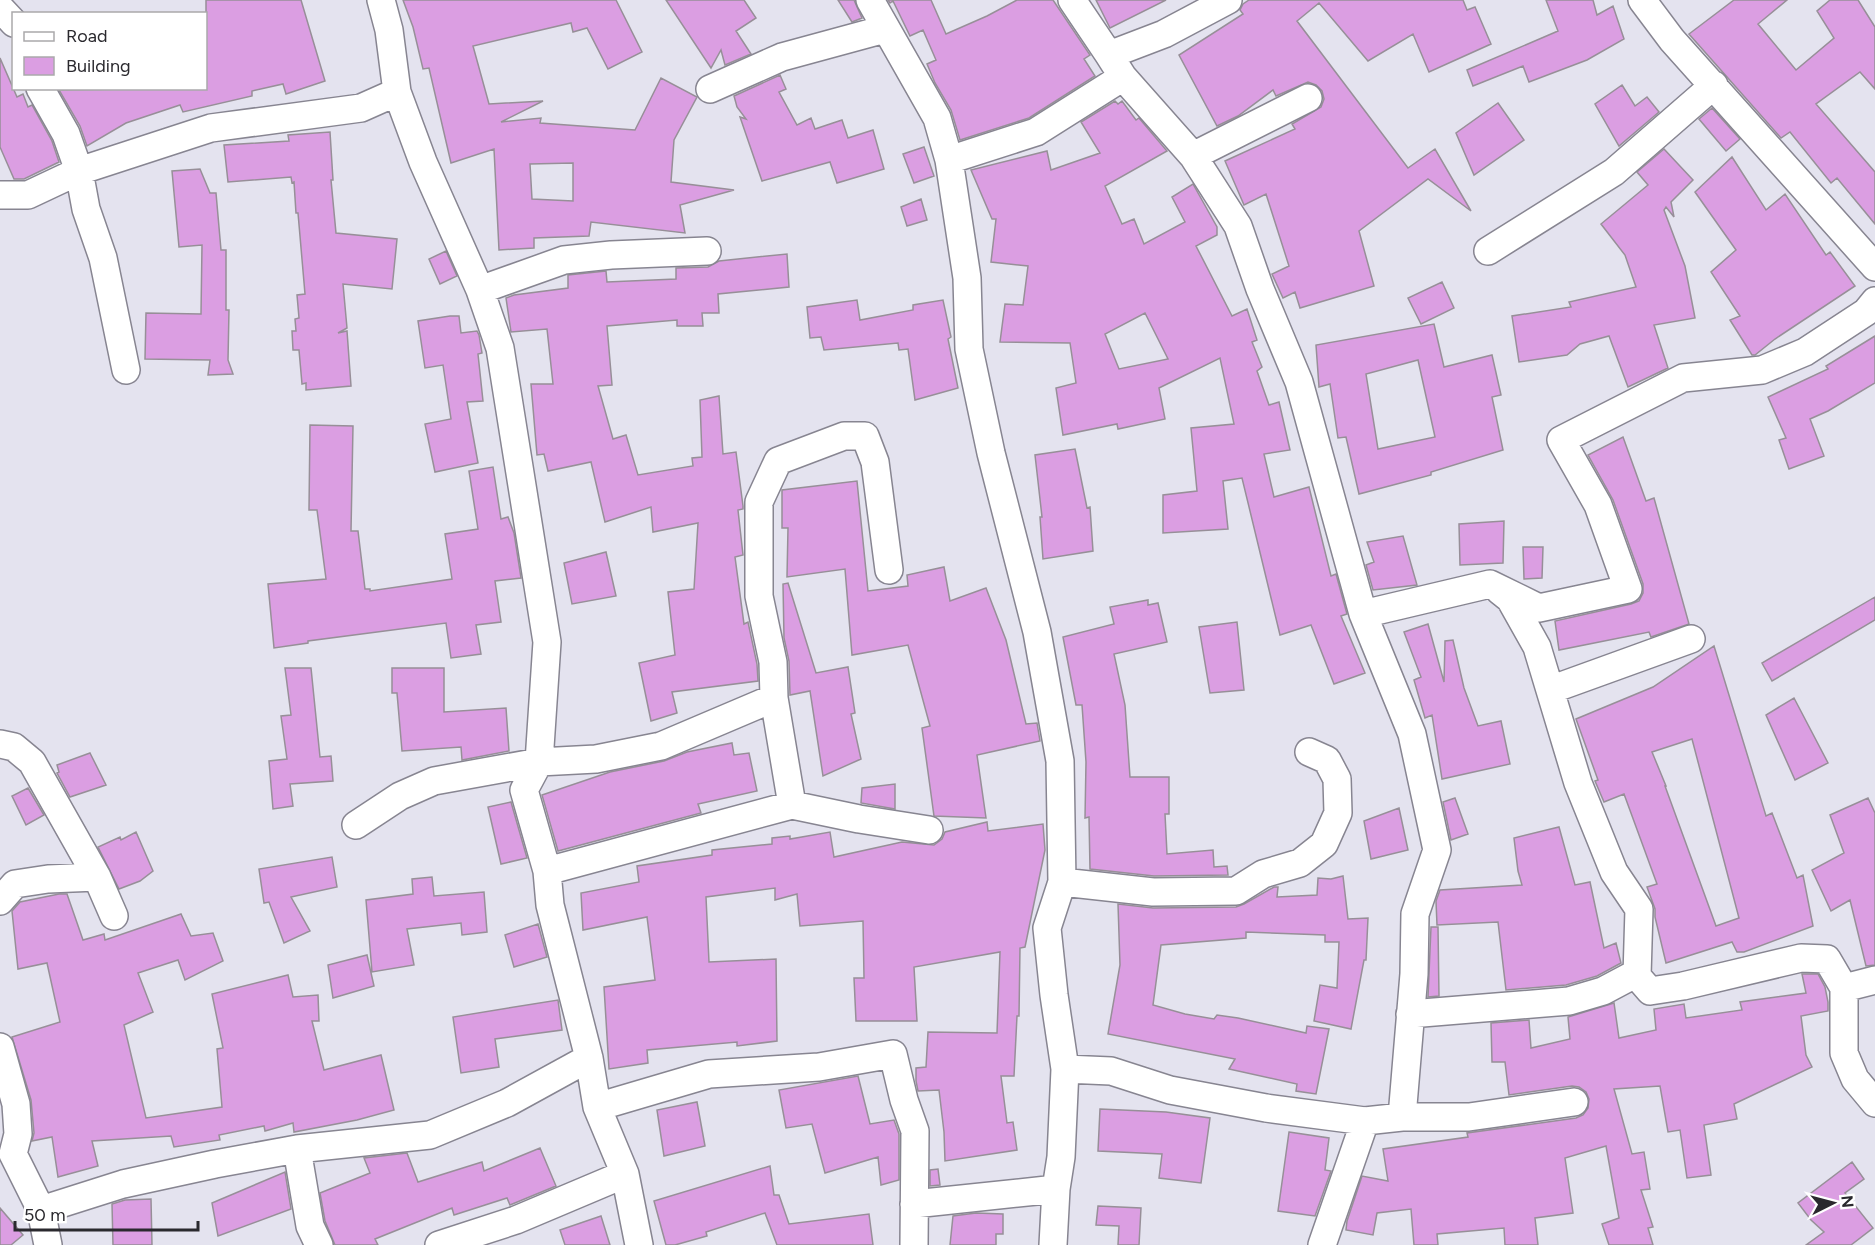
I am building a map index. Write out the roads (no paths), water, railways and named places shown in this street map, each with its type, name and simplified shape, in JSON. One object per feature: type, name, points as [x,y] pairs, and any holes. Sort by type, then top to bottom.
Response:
[{"type":"street","points":[[381,0],[389,30],[397,92],[423,162],[480,290],[500,348],[547,642],[539,762],[524,790],[547,871],[550,905],[589,1058],[597,1107],[625,1174],[639,1245]]},
{"type":"street","points":[[870,0],[937,118],[950,160],[967,278],[969,349],[991,453],[1037,632],[1060,760],[1062,882],[1047,928],[1065,1069],[1061,1157],[1056,1189],[1053,1245]]},
{"type":"street","points":[[1072,0],[1123,77],[1193,156],[1238,226],[1260,289],[1299,382],[1363,614],[1412,734],[1437,850],[1415,914],[1414,974],[1402,1117]]},
{"type":"street","points":[[1109,55],[1164,34],[1227,0]]},
{"type":"street","points":[[1642,0],[1672,40],[1875,267]]},
{"type":"street","points":[[0,8],[12,21]]},
{"type":"street","points":[[710,89],[782,57],[885,29]]},
{"type":"street","points":[[950,160],[1036,132],[1123,77]]},
{"type":"street","points":[[1488,251],[1614,172],[1714,85]]},
{"type":"street","points":[[41,90],[66,134],[79,171],[86,209],[103,258],[126,370]]},
{"type":"street","points":[[0,195],[28,195],[79,171],[211,128],[361,108],[397,92]]},
{"type":"street","points":[[1193,156],[1308,98]]},
{"type":"street","points":[[480,290],[564,260],[611,255],[707,251]]},
{"type":"street","points":[[1363,614],[1490,584],[1539,608],[1628,589],[1598,505],[1561,440],[1683,378],[1762,370],[1805,352],[1866,312],[1875,301]]},
{"type":"street","points":[[792,805],[774,698],[773,662],[759,596],[759,502],[778,461],[844,436],[865,436],[875,462],[889,570]]},
{"type":"street","points":[[1490,584],[1510,599],[1537,647],[1578,783],[1614,872],[1639,909],[1637,976],[1650,991],[1683,986],[1801,958],[1827,958],[1844,988],[1844,1053],[1855,1079],[1875,1103]]},
{"type":"street","points":[[1550,690],[1691,639]]},
{"type":"street","points":[[356,825],[400,796],[434,781],[539,762],[596,759],[661,746],[774,698]]},
{"type":"street","points":[[0,744],[14,747],[32,762],[97,877],[114,916]]},
{"type":"street","points":[[1062,882],[1153,891],[1236,891],[1263,874],[1300,863],[1324,844],[1338,813],[1337,779],[1327,760],[1309,752]]},
{"type":"street","points":[[547,871],[792,805],[928,830]]},
{"type":"street","points":[[0,901],[15,884],[48,879],[97,877]]},
{"type":"street","points":[[1410,1014],[1569,1001],[1603,991],[1635,974],[1637,976]]},
{"type":"street","points":[[1844,988],[1875,980]]},
{"type":"street","points":[[0,1047],[16,1104],[18,1134],[7,1162],[41,1209],[48,1245]]},
{"type":"street","points":[[597,1107],[709,1074],[819,1067],[893,1054],[904,1100],[915,1131],[914,1245]]},
{"type":"street","points":[[41,1209],[123,1184],[297,1149],[430,1135],[507,1102],[589,1058]]},
{"type":"street","points":[[1065,1069],[1112,1071],[1170,1090],[1266,1108],[1365,1122],[1402,1117],[1469,1117],[1574,1102]]},
{"type":"street","points":[[1322,1245],[1365,1122]]},
{"type":"street","points":[[297,1149],[310,1226],[319,1245]]},
{"type":"street","points":[[439,1245],[516,1220],[625,1174]]},
{"type":"street","points":[[914,1204],[1056,1189]]}]
